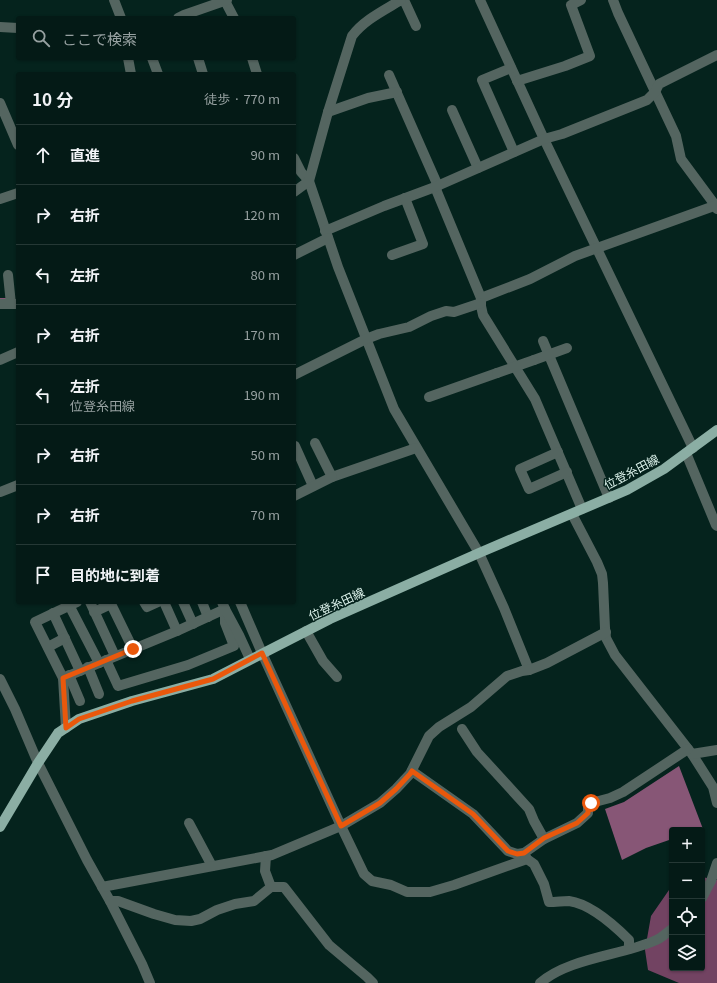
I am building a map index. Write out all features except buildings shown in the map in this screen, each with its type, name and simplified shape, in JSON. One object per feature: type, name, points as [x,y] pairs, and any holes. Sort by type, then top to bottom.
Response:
[{"type":"main road","name":"位登糸田線","points":[[0,827],[38,763],[58,733],[79,719],[132,701],[213,679],[330,619],[627,490],[664,469],[717,430]]},
{"type":"street","points":[[114,0],[120,16]]},
{"type":"street","points":[[185,16],[226,0],[233,16]]},
{"type":"street","points":[[296,191],[309,181],[328,112],[352,36],[358,28],[372,17],[401,0]]},
{"type":"street","points":[[404,0],[416,26]]},
{"type":"street","points":[[480,0],[544,139],[597,248],[689,450],[717,526]]},
{"type":"street","points":[[517,81],[565,66],[590,56],[570,5],[581,0]]},
{"type":"street","points":[[296,374],[366,339],[379,334],[409,327],[431,316],[446,311],[454,312],[530,279],[576,256],[716,206],[681,160],[676,136],[613,0]]},
{"type":"street","points":[[0,27],[16,28]]},
{"type":"street","points":[[296,254],[326,234],[384,206],[436,187],[544,139],[562,134],[647,100],[655,92],[659,84],[717,55]]},
{"type":"street","points":[[128,60],[131,72]]},
{"type":"street","points":[[153,60],[157,72]]},
{"type":"street","points":[[199,60],[202,72]]},
{"type":"street","points":[[253,60],[256,72]]},
{"type":"street","points":[[511,68],[482,80],[514,152]]},
{"type":"street","points":[[389,74],[481,300],[483,315],[535,399],[582,509]]},
{"type":"street","points":[[328,112],[368,98],[397,92]]},
{"type":"street","points":[[0,104],[16,140]]},
{"type":"street","points":[[452,110],[478,168]]},
{"type":"street","points":[[296,162],[301,172],[309,181],[326,234],[394,409],[478,554],[504,608],[529,670]]},
{"type":"street","points":[[0,199],[16,194]]},
{"type":"street","points":[[392,255],[423,244],[406,198]]},
{"type":"street","points":[[0,304],[15,304],[8,275]]},
{"type":"street","points":[[543,341],[609,498]]},
{"type":"street","points":[[430,397],[567,348]]},
{"type":"street","points":[[0,360],[16,353]]},
{"type":"street","points":[[315,443],[332,477]]},
{"type":"street","points":[[296,448],[313,486]]},
{"type":"street","points":[[296,495],[332,477],[416,448]]},
{"type":"street","points":[[558,452],[520,469],[529,489],[566,472]]},
{"type":"street","points":[[0,492],[16,486]]},
{"type":"street","points":[[572,514],[602,574],[606,638],[614,655],[690,752],[713,787],[717,803]]},
{"type":"street","points":[[80,701],[35,622],[73,604],[107,659]]},
{"type":"street","points":[[91,604],[107,659],[118,686],[188,665],[234,646],[225,623],[224,606]]},
{"type":"street","points":[[94,612],[111,604],[133,649]]},
{"type":"street","points":[[145,604],[147,607],[154,604]]},
{"type":"street","points":[[165,604],[177,631]]},
{"type":"street","points":[[184,604],[193,624]]},
{"type":"street","points":[[203,604],[208,617]]},
{"type":"street","points":[[241,604],[364,874],[372,881],[391,885],[407,892],[430,892],[454,885],[525,856],[544,838],[577,823],[588,813],[588,806],[591,803],[610,798],[623,792],[690,752],[717,750]]},
{"type":"street","points":[[66,677],[193,624],[208,617],[224,606]]},
{"type":"street","points":[[224,606],[250,660]]},
{"type":"street","points":[[52,613],[65,638],[99,694]]},
{"type":"street","points":[[306,631],[323,661],[337,677]]},
{"type":"street","points":[[102,887],[272,855],[341,826],[380,803],[396,789],[412,771],[429,736],[439,727],[471,707],[507,676],[547,663],[606,632]]},
{"type":"street","points":[[48,647],[65,638]]},
{"type":"street","points":[[66,677],[66,728]]},
{"type":"street","points":[[0,679],[15,709],[38,763],[87,860],[110,901],[150,983]]},
{"type":"street","points":[[462,729],[477,752],[529,809],[544,838]]},
{"type":"street","points":[[412,771],[473,814],[508,851],[525,856],[534,864],[544,884],[550,902],[568,901],[581,905],[604,917],[629,940],[630,949]]},
{"type":"street","points":[[189,823],[212,866]]},
{"type":"street","points":[[266,856],[265,871],[272,887]]},
{"type":"street","points":[[705,892],[711,881],[717,863]]},
{"type":"street","points":[[110,901],[118,900],[154,914],[175,920],[191,921],[200,919],[217,910],[235,904],[254,901],[274,886],[284,887],[329,945],[373,983]]},
{"type":"street","points":[[540,983],[556,972],[571,966],[655,941],[669,931]]},
{"type":"shaded area","points":[[679,766],[702,827],[669,827],[669,840],[646,848],[622,860],[605,809],[624,802]]},
{"type":"shaded area","points":[[705,878],[717,880],[717,983],[679,983],[648,970],[645,950],[651,916],[669,890],[669,971],[705,971]]},
{"type":"waterway","points":[[0,299],[7,299]]},
{"type":"route","points":[[133,649],[63,678],[66,728],[79,719],[132,701],[213,679],[262,653],[341,826],[380,803],[396,789],[412,771],[473,814],[508,851],[517,854],[524,853],[544,838],[577,823],[588,813],[588,806],[591,803]]}]
